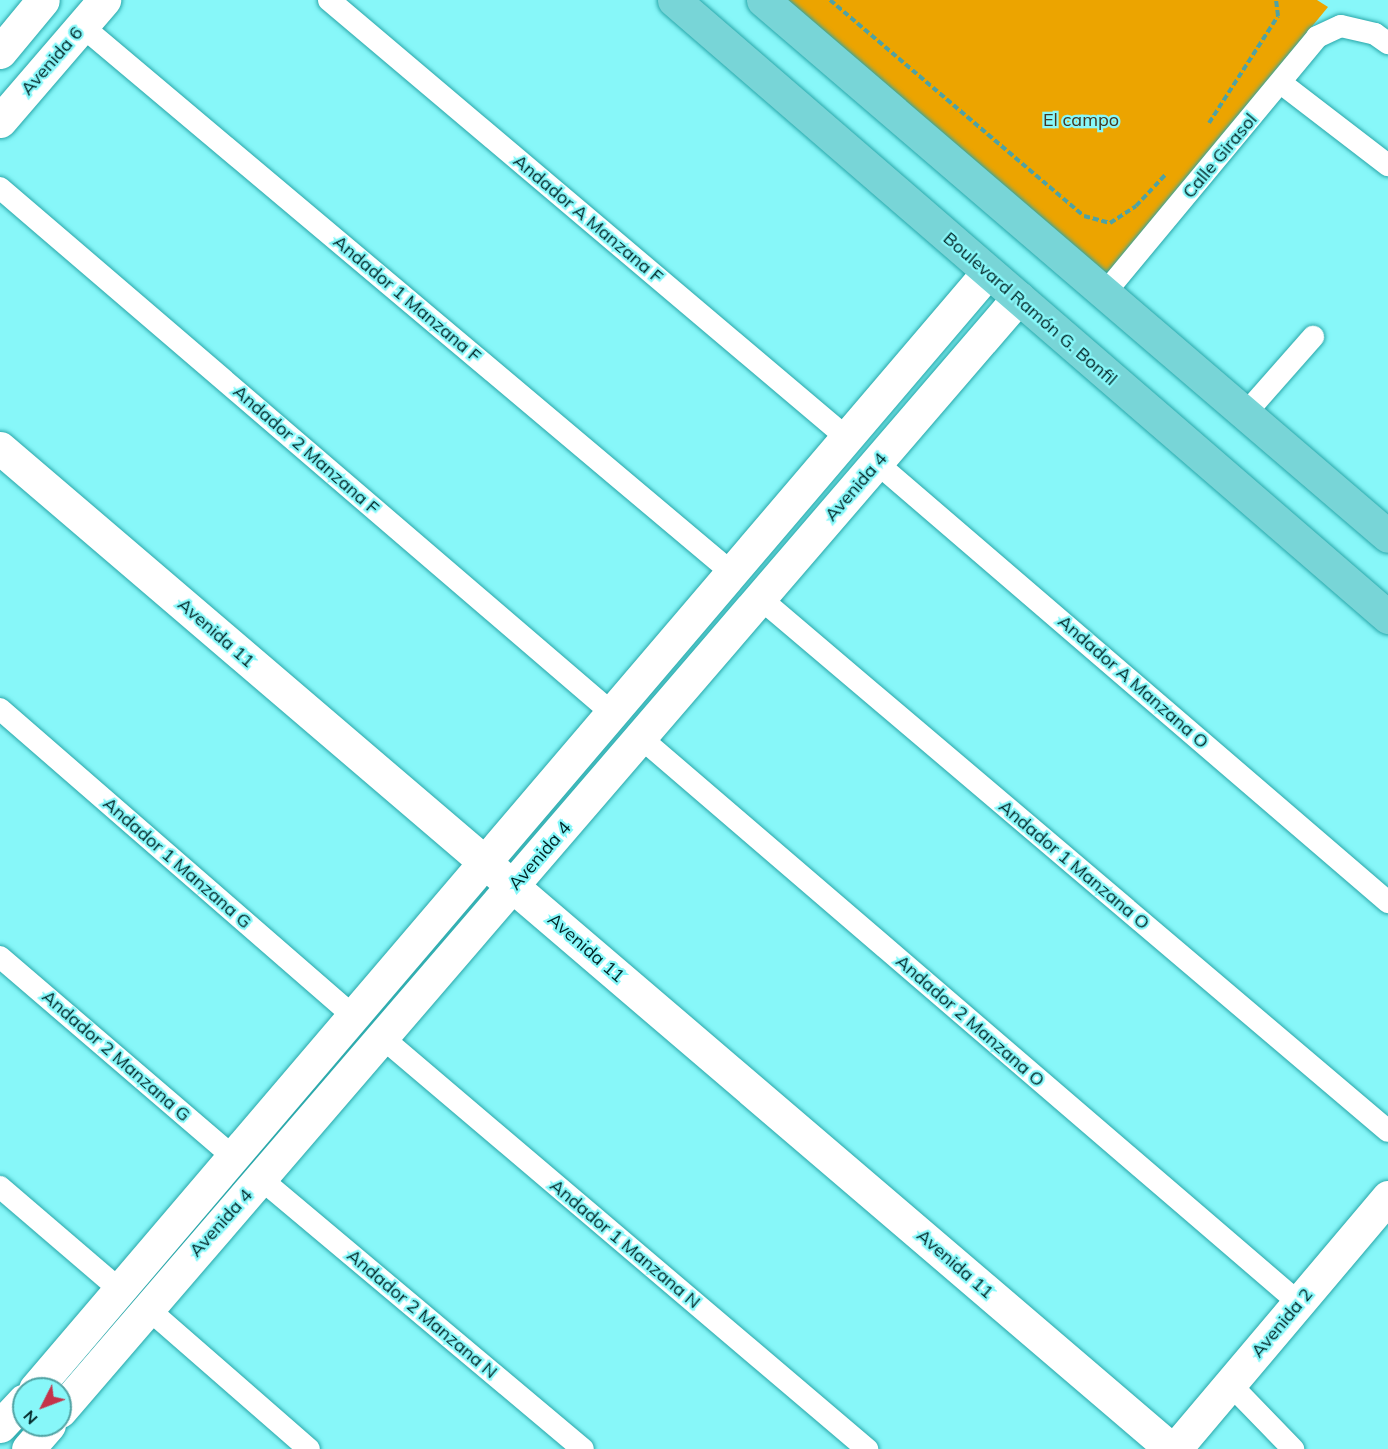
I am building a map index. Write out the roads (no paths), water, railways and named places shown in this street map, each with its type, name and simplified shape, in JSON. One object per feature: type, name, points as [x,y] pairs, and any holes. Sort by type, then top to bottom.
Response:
[{"type":"main road","name":"Boulevard Ramón G. Bonfil","points":[[674,0],[987,273],[1388,617]]},
{"type":"main road","points":[[763,0],[1388,536]]},
{"type":"street","points":[[0,52],[43,0]]},
{"type":"street","name":"Avenida 6","points":[[0,121],[104,0]]},
{"type":"street","name":"Andador A Manzana F","points":[[329,0],[846,437]]},
{"type":"street","name":"Andador 1 Manzana F","points":[[82,26],[731,572]]},
{"type":"street","name":"Calle Girasol","points":[[1104,294],[1317,37],[1341,26],[1384,32]]},
{"type":"street","points":[[1281,83],[1388,165]]},
{"type":"street","name":"Andador 2 Manzana F","points":[[0,188],[611,712]]},
{"type":"street","name":"Avenida 4","points":[[44,1377],[231,1155],[353,1016],[438,913],[987,273]]},
{"type":"street","name":"Avenida 4","points":[[72,1396],[146,1307],[384,1039],[468,938],[1018,298]]},
{"type":"street","points":[[954,311],[985,336]]},
{"type":"street","points":[[1245,414],[1313,337]]},
{"type":"street","name":"Avenida 11","points":[[0,448],[1173,1449]]},
{"type":"street","name":"Andador A Manzana O","points":[[877,463],[1388,902]]},
{"type":"street","name":"Andador 1 Manzana O","points":[[760,598],[1388,1131]]},
{"type":"street","name":"Andador 1 Manzana G","points":[[0,710],[353,1016]]},
{"type":"street","name":"Andador 2 Manzana O","points":[[641,738],[1299,1303]]},
{"type":"street","points":[[523,816],[553,841]]},
{"type":"street","points":[[438,913],[468,938]]},
{"type":"street","name":"Andador 2 Manzana G","points":[[0,957],[231,1155]]},
{"type":"street","name":"Andador 1 Manzana N","points":[[384,1039],[867,1449]]},
{"type":"street","name":"Andador 2 Manzana N","points":[[261,1179],[583,1449]]},
{"type":"street","points":[[0,1187],[119,1289]]},
{"type":"street","name":"Avenida 2","points":[[1173,1449],[1388,1197]]},
{"type":"street","points":[[146,1307],[309,1449]]},
{"type":"street","points":[[1230,1384],[1293,1449]]},
{"type":"street","points":[[7,1416],[36,1442]]},
{"type":"park label","name":"El campo","points":[[1081,120]]}]
